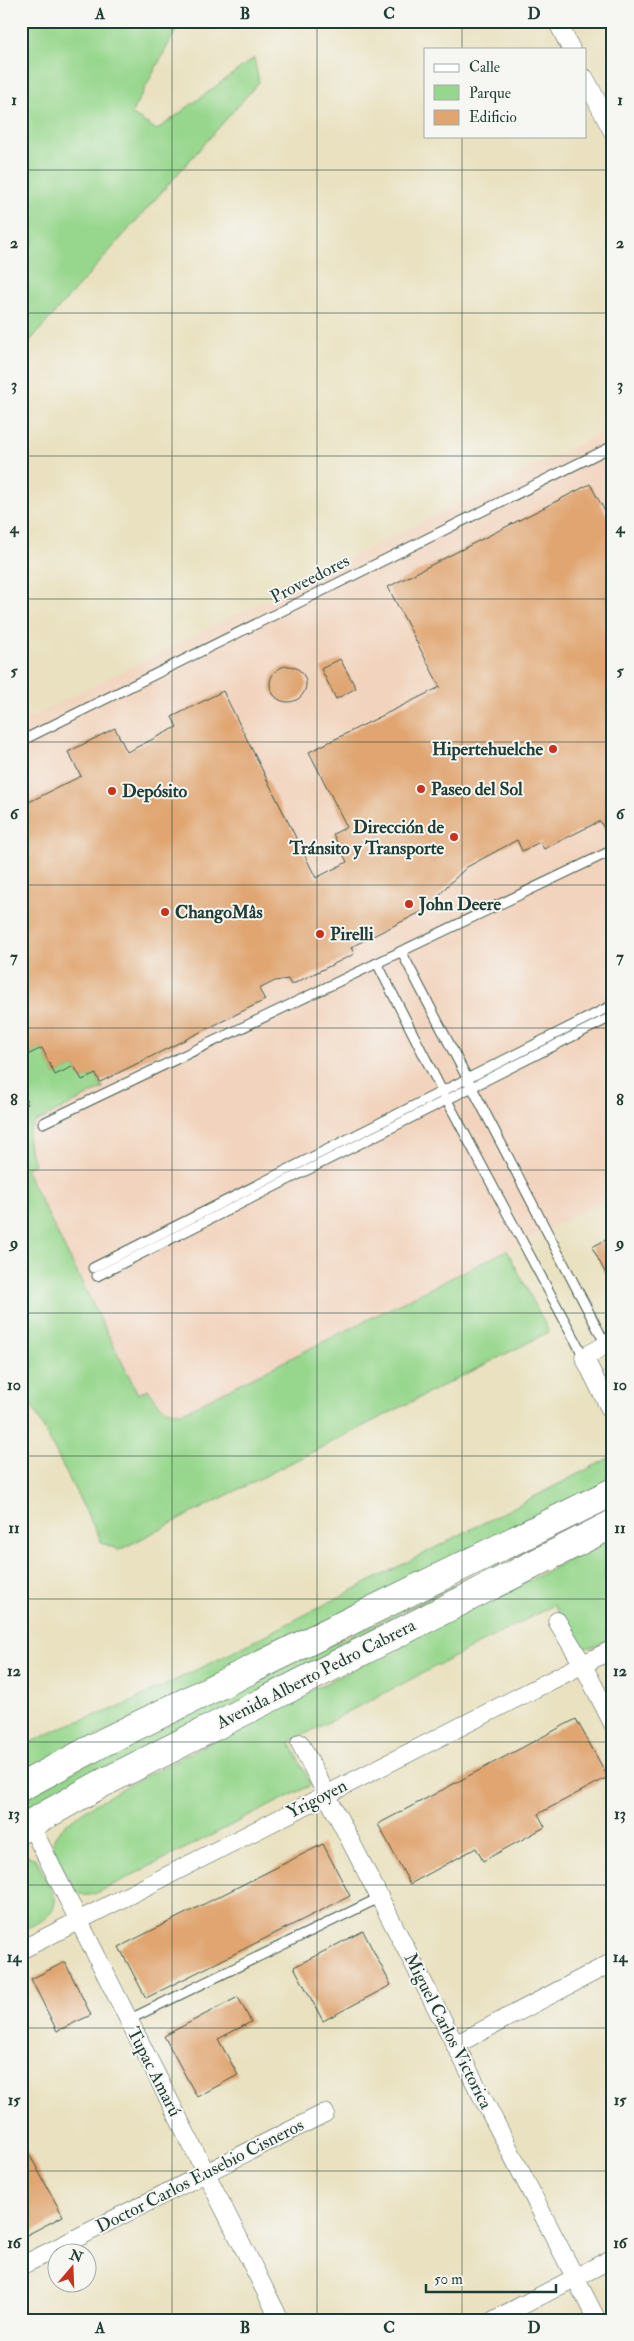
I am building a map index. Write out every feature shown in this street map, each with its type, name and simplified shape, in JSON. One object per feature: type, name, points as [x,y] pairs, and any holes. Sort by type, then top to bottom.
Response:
[{"type":"main road","name":"Avenida Alberto Pedro Cabrera","points":[[21,1787],[104,1742],[613,1492]]},
{"type":"main road","name":"Avenida Alberto Pedro Cabrera","points":[[25,1826],[99,1785],[613,1524]]},
{"type":"street","points":[[557,21],[570,48]]},
{"type":"street","points":[[586,80],[613,132]]},
{"type":"street","points":[[611,1348],[584,1356],[613,1414]]},
{"type":"street","points":[[557,1621],[582,1663],[613,1724]]},
{"type":"street","name":"Yrigoyen","points":[[21,1950],[582,1663],[613,1649]]},
{"type":"street","name":"Miguel Carlos Victorica","points":[[300,1743],[597,2320]]},
{"type":"street","name":"Tupac Amarú","points":[[25,1826],[78,1920],[280,2320]]},
{"type":"street","points":[[455,2045],[613,1962]]},
{"type":"street","name":"Doctor Carlos Eusebio Cisneros","points":[[21,2266],[325,2113]]},
{"type":"street","points":[[494,2320],[613,2258]]},
{"type":"lane","name":"Proveedores","points":[[21,741],[613,446]]},
{"type":"lane","points":[[43,1123],[613,850]]},
{"type":"lane","points":[[402,951],[466,1079],[611,1348]]},
{"type":"lane","points":[[377,963],[442,1091],[584,1356]]},
{"type":"lane","points":[[613,1005],[442,1091],[95,1272],[447,1100],[613,1016]]},
{"type":"lane","points":[[128,2020],[379,1898]]},
{"type":"shaded area","points":[[613,427],[613,1196],[507,1250],[549,1332],[119,1550],[102,1543],[21,1384],[21,722]]},
{"type":"green space","points":[[21,21],[181,21],[131,114],[157,130],[254,58],[259,82],[21,351]]},
{"type":"green space","points":[[42,1048],[55,1075],[74,1066],[82,1080],[96,1074],[103,1088],[36,1122],[28,1137],[30,1153],[35,1164],[25,1169],[138,1394],[148,1389],[159,1404],[168,1410],[185,1411],[507,1250],[549,1332],[119,1550],[102,1543],[21,1384],[21,1108],[28,1104],[21,1090],[21,1058]]},
{"type":"green space","points":[[613,1456],[613,1476],[609,1481],[28,1770],[21,1770],[21,1747],[65,1726],[120,1707],[229,1654]]},
{"type":"green space","points":[[613,1507],[378,1625],[322,1663],[21,1817],[21,1801],[76,1770]]},
{"type":"green space","points":[[613,1538],[613,1637],[587,1648],[578,1645],[554,1605],[290,1742],[311,1785],[99,1892],[88,1895],[81,1894],[70,1881],[55,1853],[54,1840],[64,1826],[95,1804],[291,1701]]},
{"type":"green space","points":[[21,1853],[36,1859],[55,1898],[49,1915],[21,1931]]},
{"type":"building","points":[[590,484],[613,526],[613,831],[607,834],[600,821],[544,849],[540,842],[522,851],[517,840],[467,867],[447,886],[429,908],[351,947],[354,954],[291,985],[288,979],[275,981],[259,989],[265,1000],[100,1082],[96,1074],[82,1080],[74,1066],[55,1075],[42,1048],[21,1058],[21,806],[81,776],[68,752],[115,728],[127,752],[177,727],[172,717],[223,691],[316,878],[347,862],[333,834],[347,827],[309,752],[440,687],[388,587]]},
{"type":"building","points":[[340,659],[356,688],[336,699],[321,669]]},
{"type":"building","points":[[288,666],[295,667],[301,671],[305,677],[305,691],[301,697],[295,701],[288,702],[281,701],[275,697],[271,691],[270,684],[271,677],[275,671],[281,667]]},
{"type":"building","points":[[21,1090],[28,1104],[21,1108]]},
{"type":"building","points":[[613,1236],[613,1281],[610,1282],[592,1247]]},
{"type":"building","points":[[576,1719],[608,1777],[538,1814],[545,1827],[483,1861],[476,1848],[410,1884],[378,1824]]},
{"type":"building","points":[[323,1844],[350,1896],[146,1998],[119,1947]]},
{"type":"building","points":[[363,1931],[391,1985],[323,2021],[294,1967]]},
{"type":"building","points":[[65,1962],[91,2015],[57,2031],[31,1979]]},
{"type":"building","points":[[238,1997],[251,2022],[218,2039],[238,2075],[197,2097],[164,2036]]},
{"type":"building","points":[[28,2152],[63,2216],[21,2238],[21,2155]]},
{"type":"place","name":"Hipertehuelche","points":[[553,749]]},
{"type":"place","name":"Paseo del Sol","points":[[421,789]]},
{"type":"place","name":"Depósito","points":[[112,791]]},
{"type":"place","name":"Dirección de Tránsito y Transporte","points":[[454,837]]},
{"type":"place","name":"John Deere","points":[[409,904]]},
{"type":"place","name":"ChangoMâs","points":[[165,912]]},
{"type":"place","name":"Pirelli","points":[[320,934]]}]
